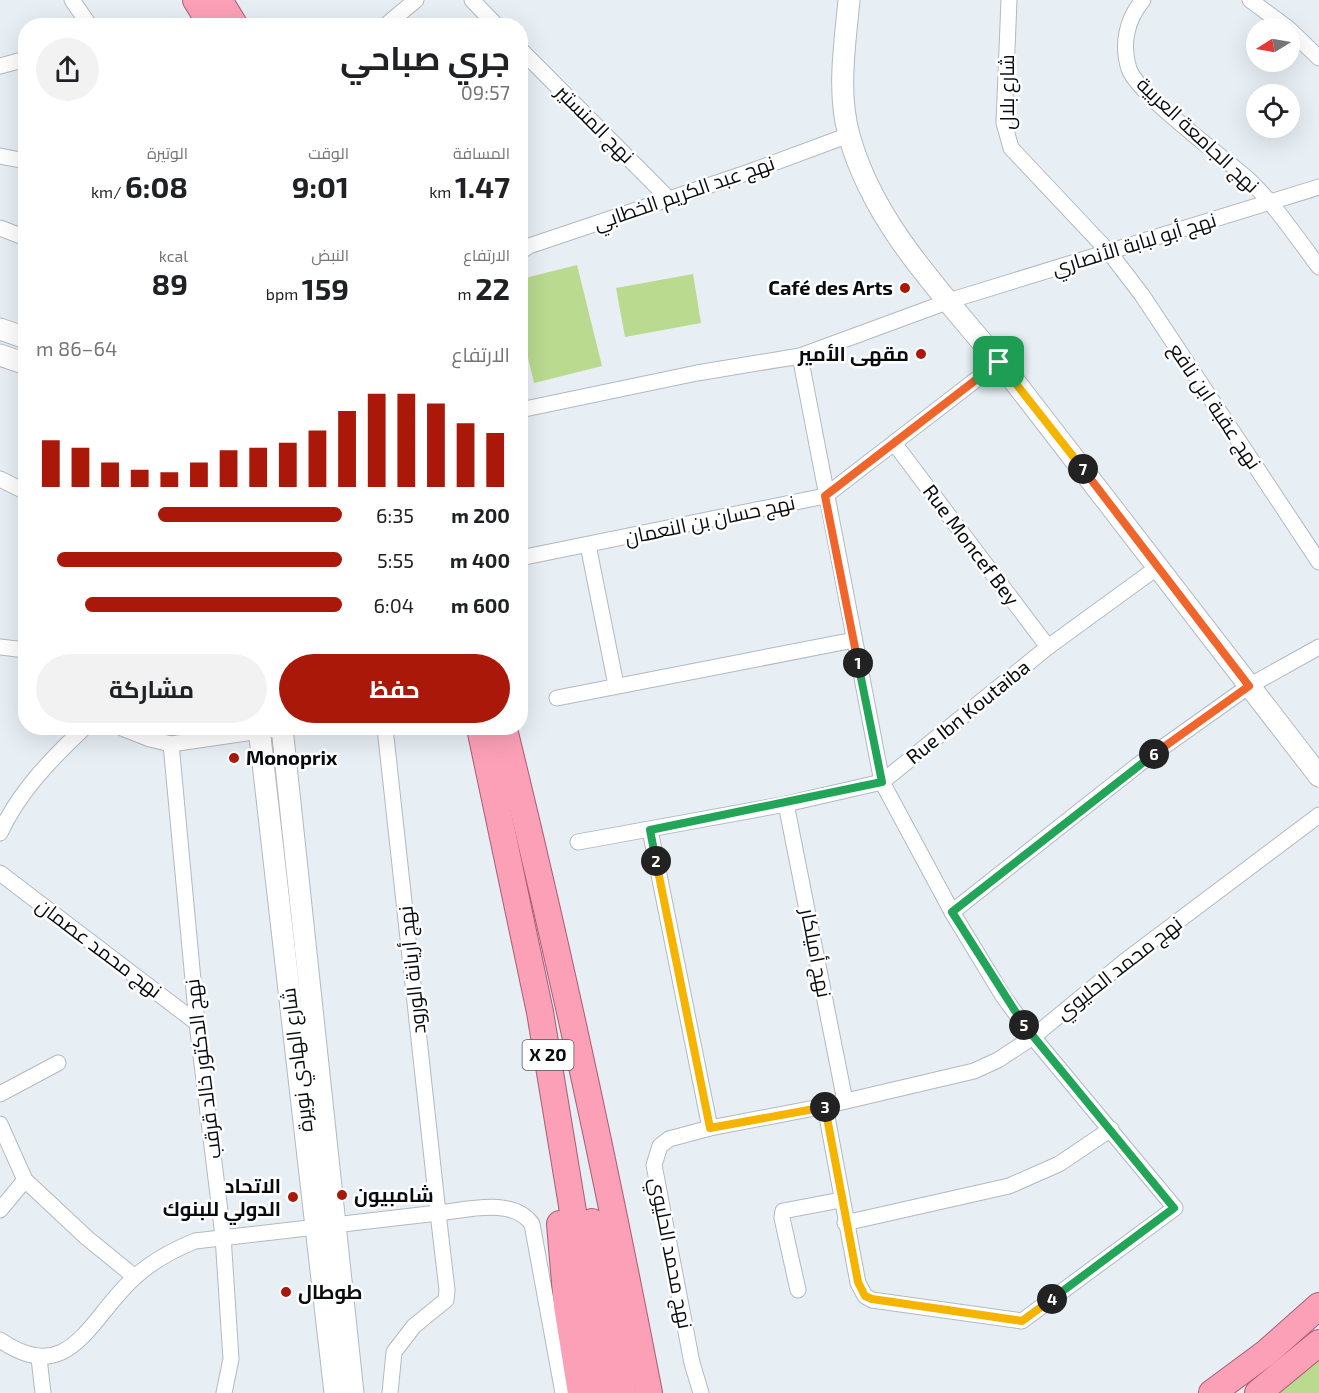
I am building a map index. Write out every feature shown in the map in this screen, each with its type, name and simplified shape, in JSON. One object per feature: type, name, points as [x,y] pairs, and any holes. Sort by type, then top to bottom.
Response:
[{"type":"highway","points":[[196,0],[207,18]]},
{"type":"highway","points":[[219,0],[230,18]]},
{"type":"highway","points":[[237,0],[247,18]]},
{"type":"highway","name":"X 20","points":[[497,735],[508,859],[540,1012],[603,1389]]},
{"type":"highway","name":"X 20","points":[[497,735],[603,1389]]},
{"type":"highway","points":[[498,735],[551,920],[597,1126],[651,1393]]},
{"type":"highway","points":[[508,859],[557,1187],[603,1389]]},
{"type":"highway","points":[[1212,1393],[1266,1353],[1319,1306]]},
{"type":"highway","points":[[1258,1393],[1319,1343]]},
{"type":"main road","points":[[849,0],[843,74],[849,135],[863,174],[881,211],[905,248],[999,362],[1319,776]]},
{"type":"main road","points":[[0,329],[18,335]]},
{"type":"main road","points":[[0,355],[18,361]]},
{"type":"main road","name":"شارع الهادي نويرة","points":[[260,735],[326,1225],[353,1393]]},
{"type":"main road","name":"شارع الهادي نويرة","points":[[283,735],[326,1225],[335,1393]]},
{"type":"street","points":[[72,0],[84,18]]},
{"type":"street","points":[[395,18],[416,0]]},
{"type":"street","points":[[472,0],[489,18]]},
{"type":"street","name":"شارع بلال","points":[[1009,0],[1004,123],[1008,142],[1011,148],[1109,252]]},
{"type":"street","name":"نهج الجامعة العربية","points":[[1143,0],[1127,28],[1125,52],[1136,82],[1270,202],[1319,267]]},
{"type":"street","points":[[1250,0],[1274,18]]},
{"type":"street","points":[[1300,40],[1319,58]]},
{"type":"street","name":"نهج المنستير","points":[[528,57],[669,199]]},
{"type":"street","points":[[0,66],[18,61]]},
{"type":"street","name":"نهج عبد الكريم الخطابي","points":[[528,247],[849,135]]},
{"type":"street","points":[[0,156],[18,159]]},
{"type":"street","name":"نهج أبو لبابة الأنصاري","points":[[528,408],[697,373],[800,356],[949,301],[1319,187]]},
{"type":"street","points":[[0,228],[18,235]]},
{"type":"street","name":"نهج عقبة ابن نافع","points":[[1109,252],[1142,295],[1319,562]]},
{"type":"street","points":[[800,356],[825,496],[882,782],[952,912],[1003,996],[1033,1037],[1112,1129],[1174,1208],[1022,1321],[872,1299],[865,1296],[858,1282],[845,1223],[825,1106]]},
{"type":"street","name":"نهج حسان بن النعمان","points":[[528,556],[825,496],[999,362]]},
{"type":"street","name":"Rue Moncef Bey","points":[[894,442],[1048,647]]},
{"type":"street","points":[[0,479],[18,488]]},
{"type":"street","points":[[588,545],[616,685]]},
{"type":"street","name":"Rue Ibn Koutaiba","points":[[578,842],[786,804],[882,782],[1048,647],[1158,567]]},
{"type":"street","points":[[557,698],[854,640]]},
{"type":"street","points":[[0,646],[18,649]]},
{"type":"street","points":[[952,912],[1138,765],[1249,686],[1319,647]]},
{"type":"street","points":[[0,833],[4,811],[77,735]]},
{"type":"street","points":[[143,735],[171,744],[224,735]]},
{"type":"street","name":"نهج أريانة الورود","points":[[386,735],[447,1290],[446,1300],[414,1326],[394,1352],[390,1393]]},
{"type":"street","name":"نهج الدكتور خالد قرقب","points":[[171,744],[197,1023],[224,1236],[231,1359],[224,1393]]},
{"type":"street","name":"نهج أميلكار","points":[[786,804],[845,1101]]},
{"type":"street","name":"نهج محمد الحليوي","points":[[701,1393],[692,1363],[654,1166],[660,1146],[669,1139],[710,1128],[825,1106],[974,1071],[998,1060],[1033,1037],[1125,961],[1319,815]]},
{"type":"street","points":[[650,830],[710,1128]]},
{"type":"street","name":"نهج محمد عصمان","points":[[0,873],[197,1023]]},
{"type":"street","points":[[0,1094],[58,1063]]},
{"type":"street","points":[[0,1124],[26,1180],[87,1238],[135,1277]]},
{"type":"street","points":[[845,1223],[1009,1186],[1059,1164],[1112,1129]]},
{"type":"street","points":[[0,1210],[26,1180]]},
{"type":"street","points":[[798,1290],[782,1218],[783,1211],[841,1200]]},
{"type":"street","points":[[0,1340],[17,1352],[39,1358],[56,1356],[74,1347],[135,1277],[167,1253],[195,1241],[487,1208],[515,1209],[526,1215],[532,1224],[563,1393]]},
{"type":"street","points":[[39,1358],[43,1393]]},
{"type":"green space","points":[[577,265],[602,366],[534,383],[528,358],[528,277]]},
{"type":"green space","points":[[693,274],[701,323],[625,337],[616,288]]},
{"type":"green space","points":[[1319,1359],[1319,1393],[1278,1393]]},
{"type":"place","name":"Café des Arts","points":[[905,288]]},
{"type":"place","name":"مقهى الأمير","points":[[921,354]]},
{"type":"place","name":"Monoprix","points":[[234,758]]},
{"type":"place","name":"شامبيون","points":[[342,1195]]},
{"type":"place","name":"الاتحاد الدولي للبنوك","points":[[293,1197]]},
{"type":"place","name":"طوطال","points":[[286,1292]]},
{"type":"route","points":[[999,362],[1249,686],[1138,765],[952,912],[1003,996],[1033,1037],[1112,1129],[1174,1208],[1022,1321],[872,1299],[865,1296],[858,1282],[845,1223],[825,1106],[710,1128],[650,830],[786,804],[882,782],[825,496],[999,362]]}]
